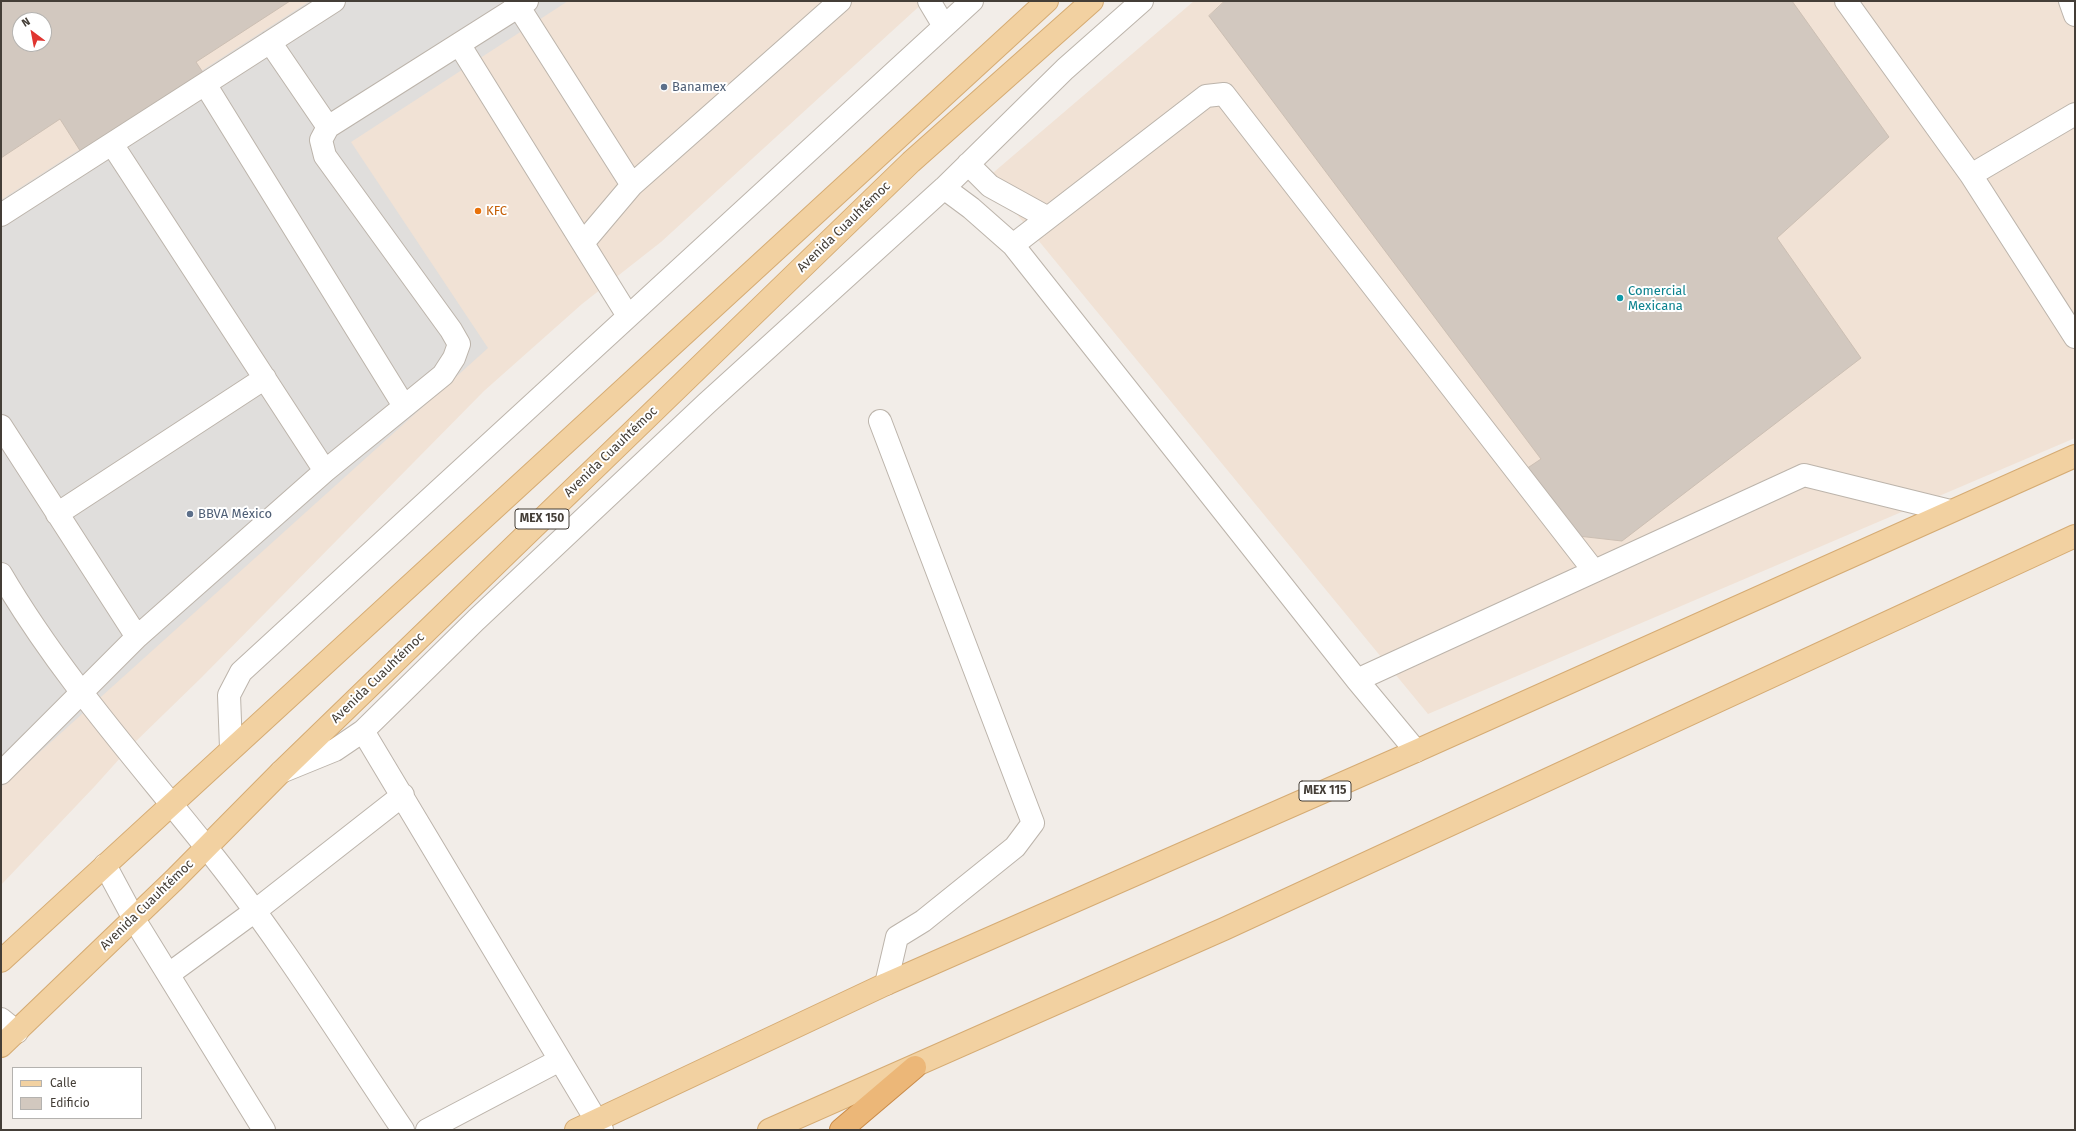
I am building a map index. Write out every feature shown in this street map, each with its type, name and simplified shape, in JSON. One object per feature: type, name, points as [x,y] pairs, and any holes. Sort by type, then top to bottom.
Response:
[{"type":"highway","points":[[841,1130],[915,1067]]},
{"type":"main road","name":"MEX 150","points":[[1,961],[231,748],[1047,1]]},
{"type":"main road","name":"Avenida Cuauhtémoc","points":[[6,1032],[134,918],[174,880],[281,772],[911,162],[1092,1]]},
{"type":"main road","name":"MEX 115","points":[[576,1130],[598,1125],[886,984],[1416,751],[2075,456]]},
{"type":"main road","points":[[769,1130],[915,1067],[1224,929],[2075,536]]},
{"type":"street","points":[[1,215],[334,1]]},
{"type":"street","points":[[583,243],[632,185],[840,1]]},
{"type":"street","points":[[929,1],[944,26]]},
{"type":"street","points":[[231,748],[229,695],[241,672],[972,1]]},
{"type":"street","points":[[281,772],[335,750],[364,731],[476,620],[695,414],[944,188],[1065,69],[1142,1]]},
{"type":"street","points":[[1846,1],[1971,175],[2075,337]]},
{"type":"street","points":[[2070,1],[2075,15]]},
{"type":"street","points":[[1,773],[137,637],[325,471],[443,375],[454,358],[458,344],[451,330],[325,156],[321,140],[328,126],[459,44],[520,3],[632,185]]},
{"type":"street","points":[[270,42],[328,126]]},
{"type":"street","points":[[459,44],[628,316]]},
{"type":"street","points":[[205,84],[404,406]]},
{"type":"street","points":[[1013,245],[1206,96],[1224,94],[1594,571]]},
{"type":"street","points":[[1971,175],[2075,114]]},
{"type":"street","points":[[112,144],[325,471]]},
{"type":"street","points":[[968,164],[990,186],[1048,218]]},
{"type":"street","points":[[971,208],[990,186]]},
{"type":"street","points":[[944,188],[971,208],[1013,245],[1357,680],[1416,751]]},
{"type":"street","points":[[57,514],[265,378]]},
{"type":"street","points":[[880,421],[1033,823],[1015,847],[923,921],[897,937],[886,984]]},
{"type":"street","points":[[1,426],[137,637]]},
{"type":"street","points":[[1357,680],[1804,475],[1950,511]]},
{"type":"street","points":[[4,587],[81,694],[206,847],[255,911],[403,1130]]},
{"type":"street","points":[[364,731],[598,1125]]},
{"type":"street","points":[[169,974],[255,911],[403,795]]},
{"type":"street","points":[[105,865],[134,918],[264,1130]]},
{"type":"street","points":[[427,1130],[560,1060]]},
{"type":"shaded area","points":[[1,1],[925,1],[661,242],[582,304],[484,391],[201,678],[130,747],[1,885]]},
{"type":"shaded area","points":[[310,1],[568,1],[351,142],[488,348],[1,787],[1,200]]},
{"type":"shaded area","points":[[1194,1],[2075,1],[2075,438],[1428,714],[987,178]]},
{"type":"building","points":[[1,1],[290,1],[196,62],[208,80],[86,160],[60,119],[1,158]]},
{"type":"building","name":"Comercial Mexicana","points":[[1225,1],[1792,1],[1889,137],[1777,238],[1861,358],[1622,541],[1578,536],[1523,471],[1541,459],[1209,16]]},
{"type":"place","name":"Banamex","points":[[664,87]]},
{"type":"place","name":"KFC","points":[[478,211]]},
{"type":"place","name":"Comercial Mexicana","points":[[1620,298]]},
{"type":"place","name":"BBVA México","points":[[190,514]]}]
